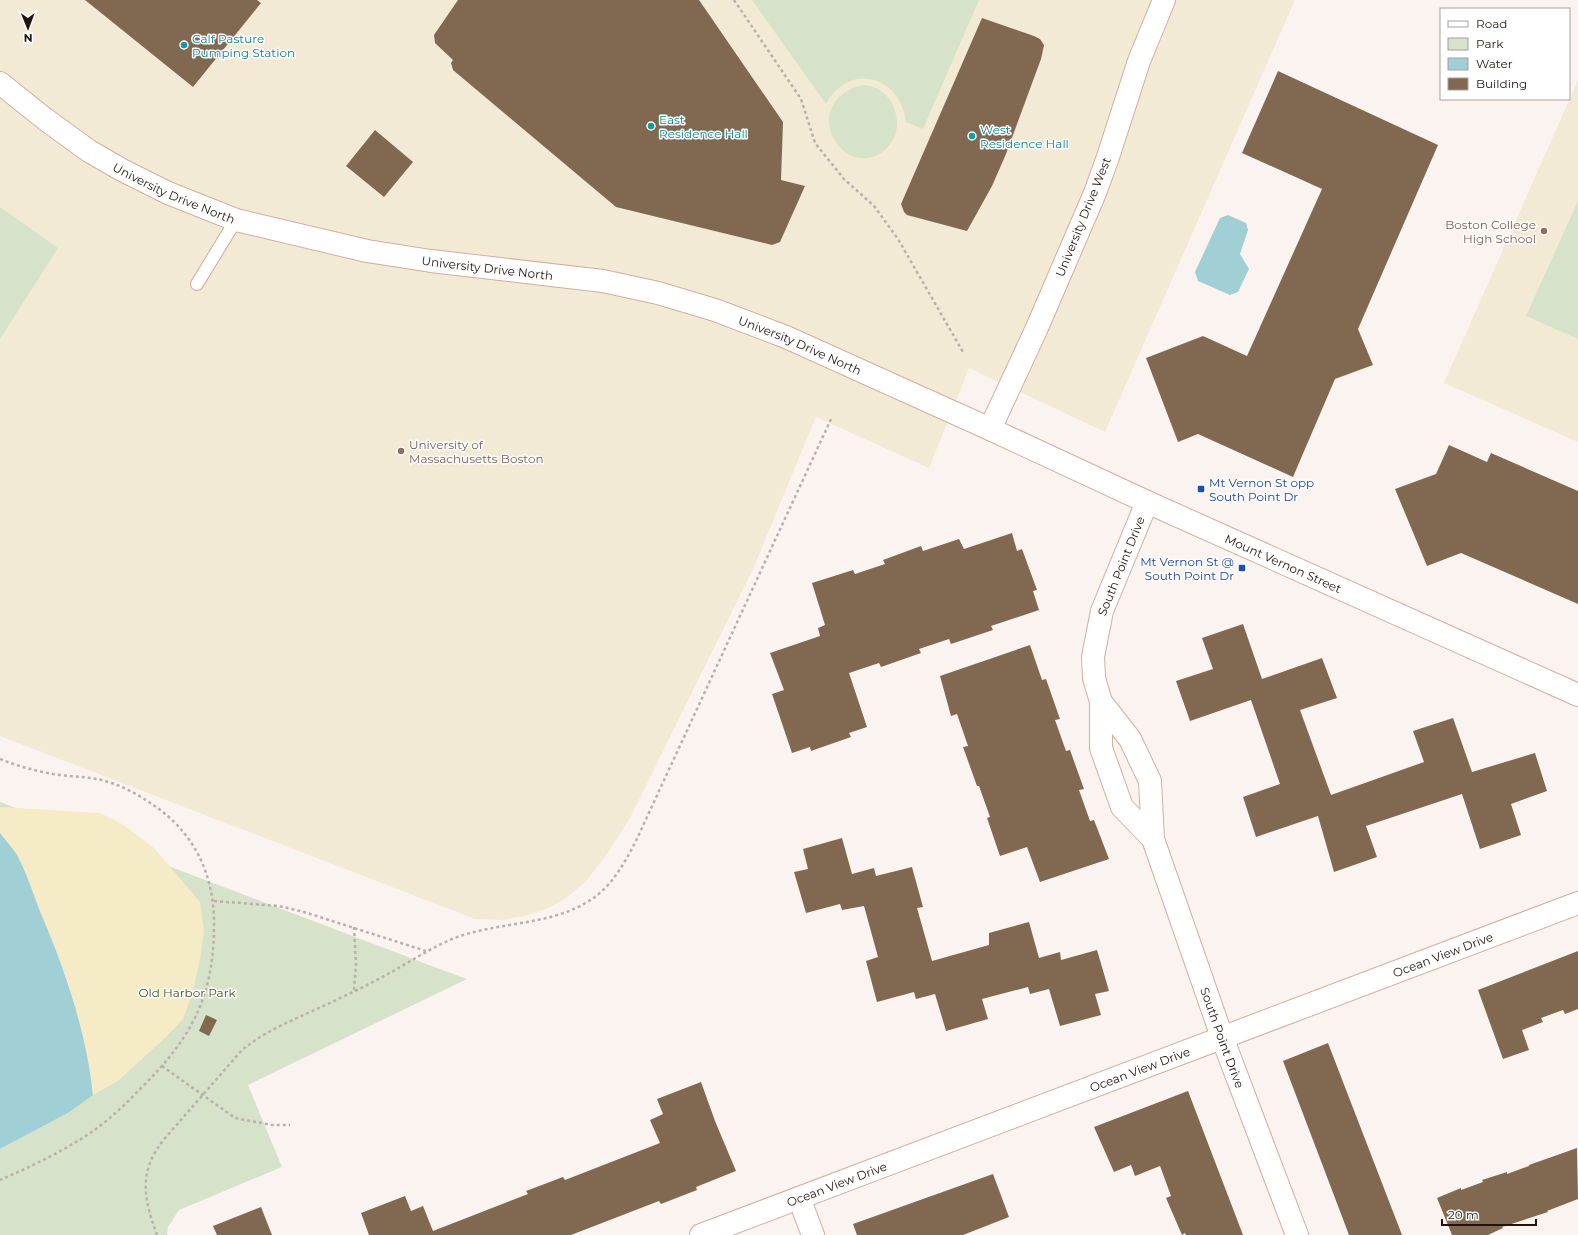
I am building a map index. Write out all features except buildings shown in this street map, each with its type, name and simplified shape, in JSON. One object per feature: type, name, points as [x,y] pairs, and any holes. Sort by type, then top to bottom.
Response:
[{"type":"street","name":"University Drive West","points":[[990,429],[1036,330],[1095,193],[1139,61],[1164,0]]},
{"type":"street","name":"University Drive North","points":[[0,83],[45,120],[88,150],[126,172],[168,193],[236,220],[299,236],[398,256],[596,280],[658,293],[715,310],[786,337],[990,429]]},
{"type":"street","name":"Mount Vernon Street","points":[[990,429],[1147,502],[1578,695]]},
{"type":"street","name":"South Point Drive","points":[[1147,502],[1102,611],[1093,657],[1094,678],[1101,702],[1101,748],[1122,807],[1153,839]]},
{"type":"street","name":"South Point Drive","points":[[1101,702],[1130,739],[1150,781],[1153,839],[1222,1037],[1297,1235]]},
{"type":"street","name":"Ocean View Drive","points":[[702,1235],[1578,902]]},
{"type":"street","points":[[799,1198],[813,1235]]},
{"type":"lane","points":[[197,284],[236,220]]},
{"type":"path","points":[[734,0],[802,99],[815,143],[844,179],[874,206],[898,239],[963,352]]},
{"type":"path","points":[[157,1235],[148,1211],[145,1190],[149,1164],[158,1146],[242,1050],[251,1042],[303,1014],[386,975],[427,951],[453,939],[467,934],[537,920],[566,912],[587,903],[607,887],[620,870],[642,828],[832,417]]},
{"type":"path","points":[[0,758],[29,770],[109,782],[136,794],[158,808],[183,830],[197,852],[208,876],[214,901],[214,953],[206,990],[189,1030],[162,1066],[127,1102],[92,1132],[50,1156],[1,1181]]},
{"type":"path","points":[[214,901],[279,906],[304,912],[427,951]]},
{"type":"path","points":[[354,928],[356,966],[354,991]]},
{"type":"path","points":[[162,1066],[235,1118],[272,1125],[290,1125]]},
{"type":"shaded area","name":"University of Massachusetts Boston","points":[[0,0],[1295,0],[1105,432],[969,368],[929,468],[816,417],[753,569],[630,818],[608,853],[587,880],[568,897],[548,908],[529,915],[502,920],[475,919],[0,736]]},
{"type":"shaded area","name":"Boston College High School","points":[[1578,80],[1578,442],[1444,383]]},
{"type":"green space","points":[[752,0],[979,0],[923,129],[906,122],[902,106],[895,94],[885,85],[873,80],[860,79],[848,82],[836,91],[826,104]]},
{"type":"green space","points":[[865,85],[883,92],[892,103],[897,122],[895,135],[889,146],[880,154],[868,158],[857,158],[845,152],[835,141],[829,122],[830,113],[839,97],[846,91]]},
{"type":"green space","points":[[1578,201],[1578,339],[1526,316]]},
{"type":"green space","points":[[0,207],[58,248],[0,339]]},
{"type":"green space","name":"Old Harbor Park","points":[[0,802],[467,979],[248,1085],[282,1167],[179,1210],[168,1227],[167,1235],[0,1235],[0,1149],[68,1113],[93,1094],[78,1015],[68,982],[17,855],[0,833]]},
{"type":"sand","points":[[0,807],[100,813],[122,824],[154,848],[200,902],[204,931],[200,960],[192,995],[183,1019],[166,1037],[118,1081],[93,1095],[78,1015],[68,982],[17,855],[0,833]]},
{"type":"water","points":[[1228,215],[1246,223],[1248,230],[1240,254],[1249,269],[1238,292],[1230,295],[1198,281],[1195,272],[1220,218]]},
{"type":"water","points":[[0,833],[15,852],[24,868],[67,980],[80,1025],[90,1071],[93,1095],[68,1113],[0,1149]]},
{"type":"place","name":"Calf Pasture Pumping Station","points":[[184,45]]},
{"type":"place","name":"East Residence Hall","points":[[651,126]]},
{"type":"place","name":"West Residence Hall","points":[[972,136]]},
{"type":"place","name":"Boston College High School","points":[[1544,231]]},
{"type":"place","name":"University of Massachusetts Boston","points":[[401,451]]},
{"type":"place","name":"Mt Vernon St opp South Point Dr","points":[[1201,489]]},
{"type":"place","name":"Mt Vernon St @ South Point Dr","points":[[1242,568]]}]
